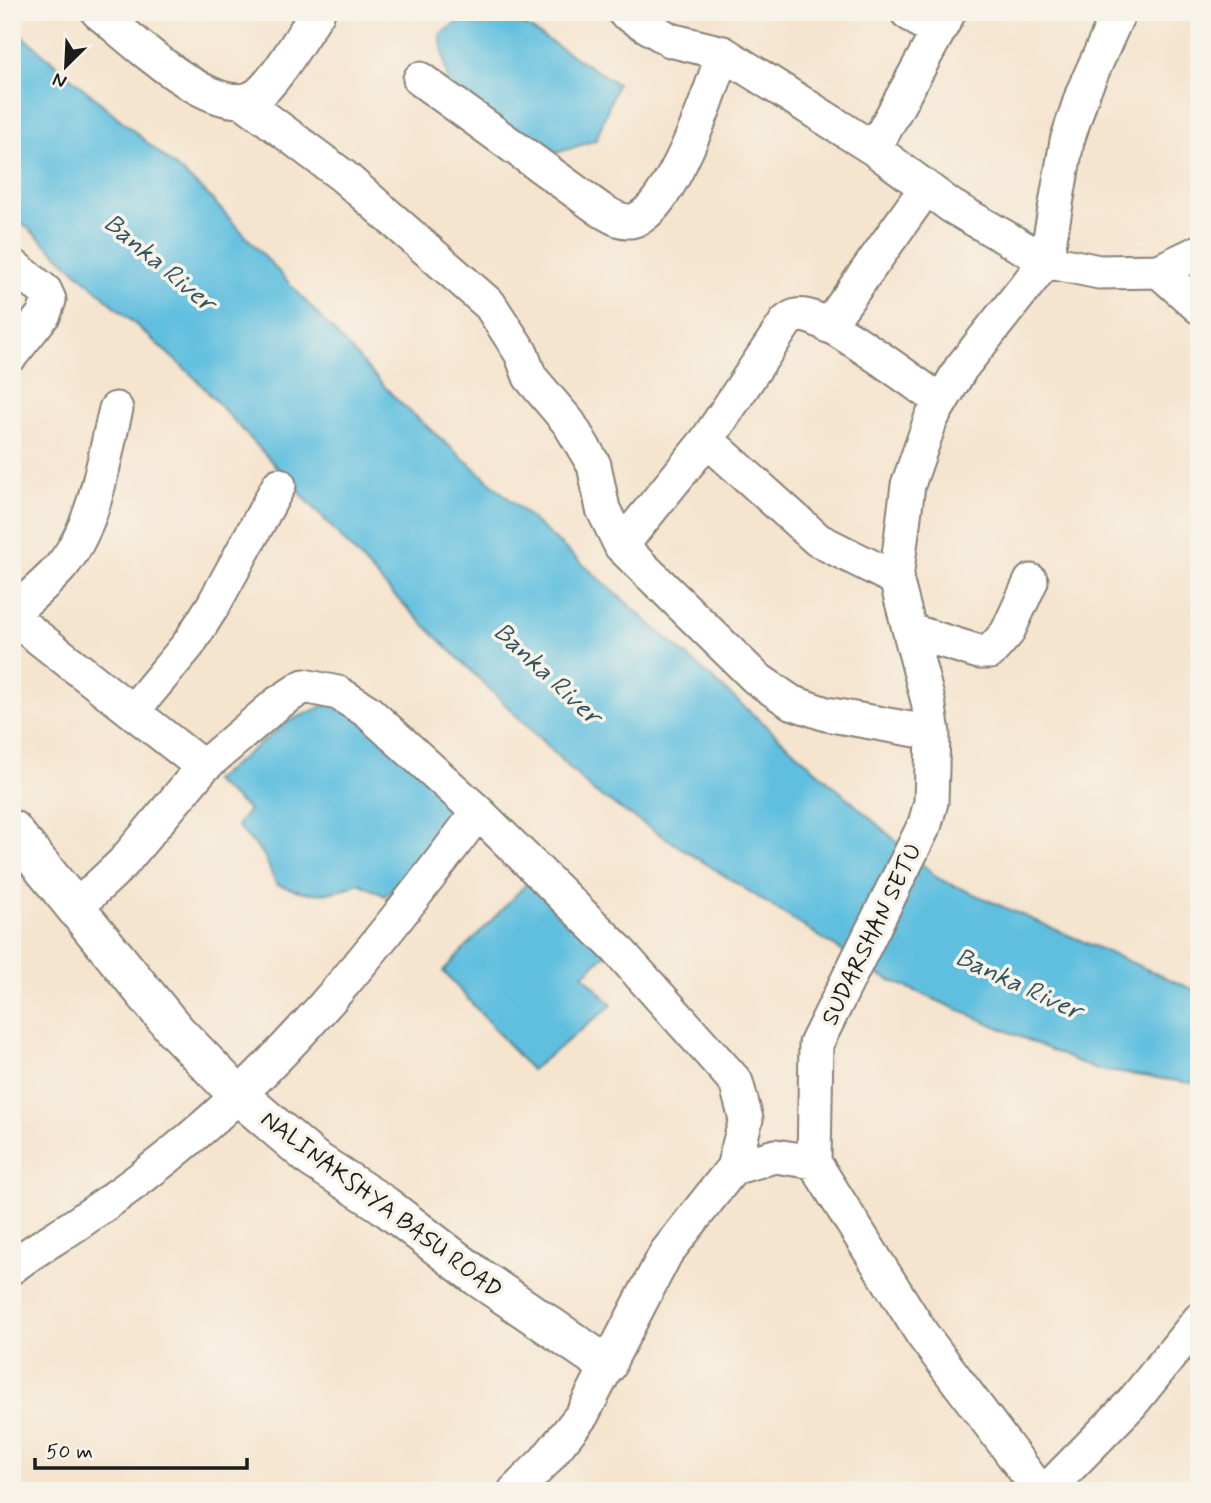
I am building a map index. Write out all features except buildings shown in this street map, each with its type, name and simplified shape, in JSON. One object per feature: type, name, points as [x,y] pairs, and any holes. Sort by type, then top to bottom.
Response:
[{"type":"street","points":[[97,12],[202,91],[223,101],[244,102],[261,93],[318,12]]},
{"type":"street","points":[[624,12],[670,40],[723,53],[874,149],[926,188],[1046,261],[1099,272],[1159,271],[1199,252]]},
{"type":"street","points":[[874,149],[943,23],[906,12]]},
{"type":"street","points":[[707,440],[818,540],[896,579],[908,485],[931,419],[961,368],[1046,261],[1067,141],[1083,92],[1119,12]]},
{"type":"street","points":[[420,79],[601,210],[617,219],[632,221],[647,213],[690,147],[723,53]]},
{"type":"street","points":[[244,102],[343,176],[491,305],[515,342],[530,377],[569,423],[594,466],[603,509],[621,546],[756,678],[791,702],[826,713],[933,733]]},
{"type":"street","points":[[828,326],[926,188]]},
{"type":"street","points":[[12,265],[45,291],[49,300],[44,314],[12,354]]},
{"type":"street","points":[[1159,271],[1199,307]]},
{"type":"street","points":[[621,546],[707,440],[786,322],[795,316],[806,316],[828,326],[941,401]]},
{"type":"street","points":[[116,409],[92,505],[78,540],[60,567],[12,615],[45,646],[203,767]]},
{"type":"street","points":[[133,711],[188,645],[214,604],[279,485]]},
{"type":"street","name":"SUDARSHAN SETU","points":[[814,1162],[816,1044],[925,824],[931,802],[933,733],[928,701],[896,579]]},
{"type":"street","points":[[911,631],[979,652],[990,652],[1007,633],[1031,581]]},
{"type":"street","points":[[76,907],[122,864],[203,767],[278,703],[304,685],[338,693],[367,711],[478,812],[617,949],[736,1082],[746,1119],[733,1168],[666,1253],[582,1415],[515,1491]]},
{"type":"street","points":[[12,1267],[147,1174],[195,1135],[237,1094],[321,1010],[478,812]]},
{"type":"street","name":"NALINAKSHYA BASU ROAD","points":[[12,830],[176,1031],[237,1094],[313,1159],[384,1205],[478,1277],[607,1365]]},
{"type":"street","points":[[733,1168],[775,1156],[814,1162],[922,1334],[1040,1491]]},
{"type":"street","points":[[1046,1491],[1132,1403],[1199,1321]]},
{"type":"water","points":[[471,12],[504,12],[617,84],[596,140],[545,157],[448,82],[440,35]]},
{"type":"water","name":"Banka River","points":[[12,27],[206,193],[397,400],[939,879],[1199,992],[1199,1084],[1094,1069],[881,976],[594,792],[390,591],[194,377],[12,214]]},
{"type":"water","points":[[337,700],[441,786],[460,820],[385,896],[359,883],[318,894],[276,884],[264,855],[237,826],[249,810],[213,781],[289,721]]},
{"type":"water","points":[[532,878],[607,953],[583,975],[612,1005],[531,1070],[443,971]]}]
